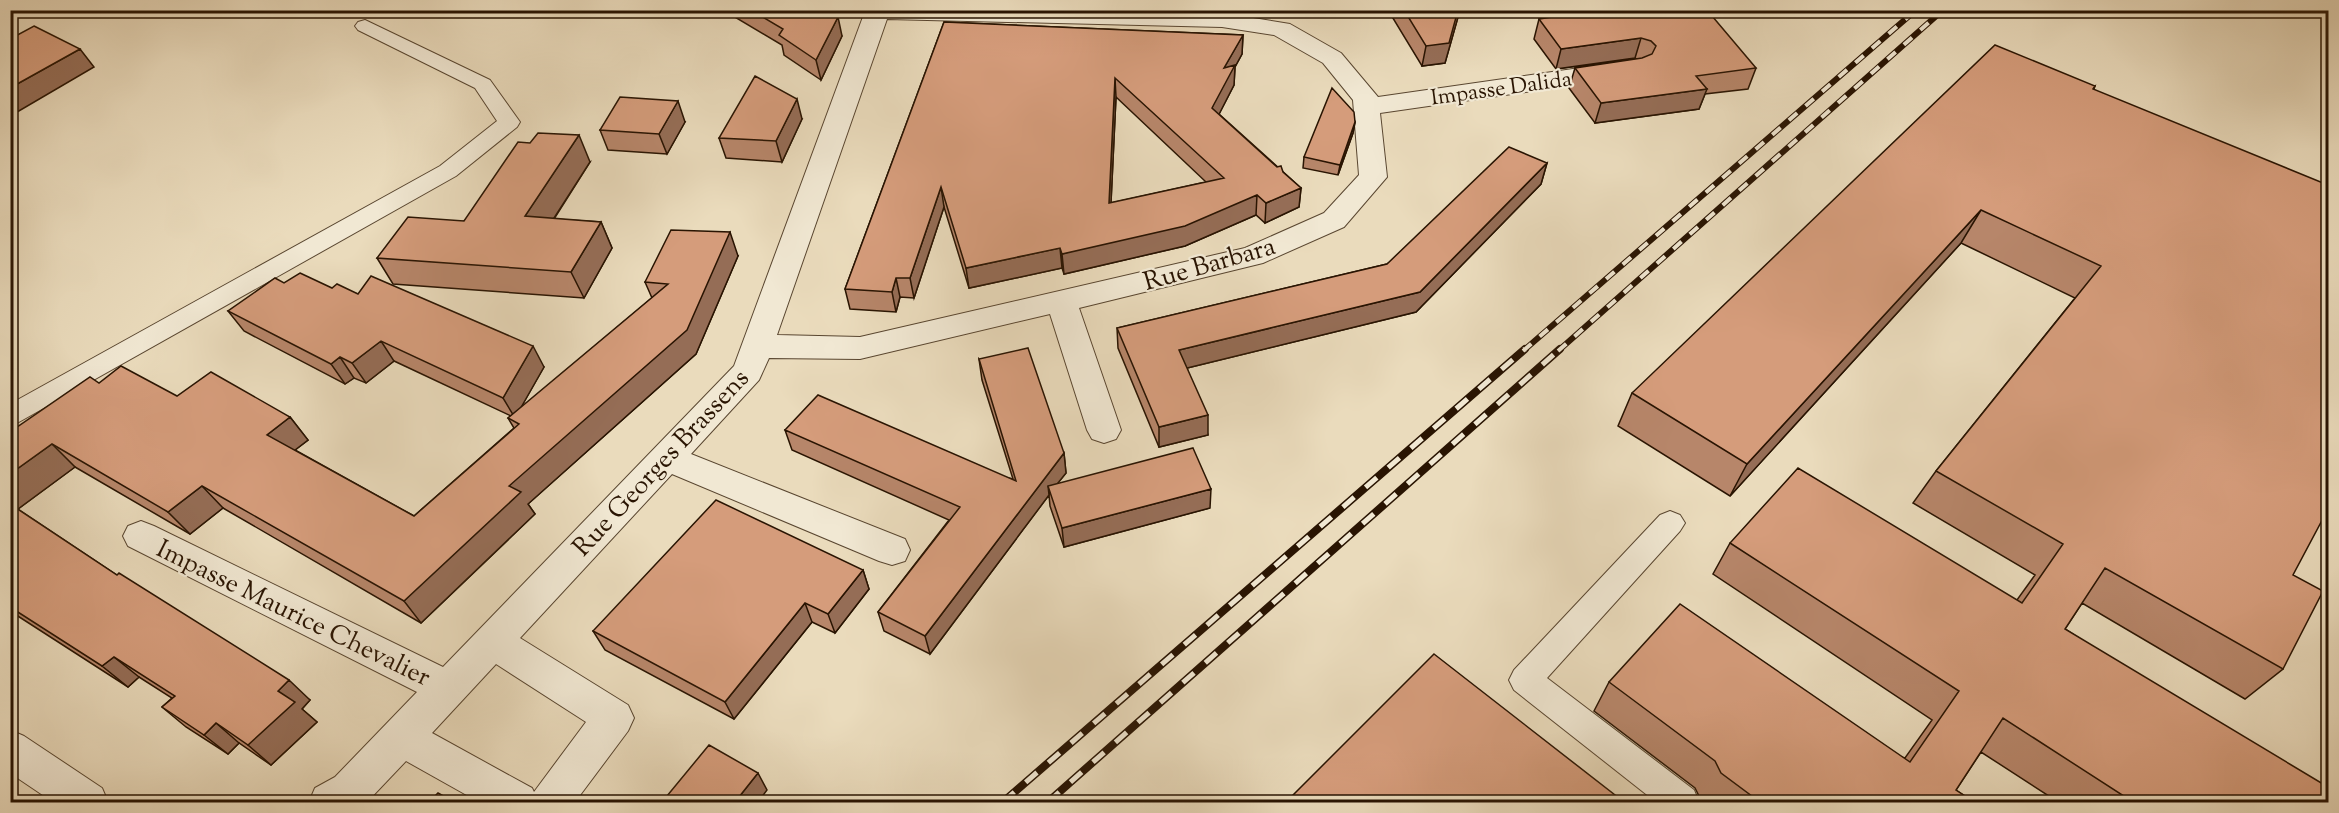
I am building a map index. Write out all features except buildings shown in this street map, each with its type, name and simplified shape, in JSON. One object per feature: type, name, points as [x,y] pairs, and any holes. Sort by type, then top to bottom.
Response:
[{"type":"street","name":"Rue Barbara","points":[[757,346],[860,348],[1253,256],[1334,220],[1373,177],[1366,99],[1332,58],[1281,29],[1222,20],[876,11]]},
{"type":"street","name":"Rue Georges Brassens","points":[[330,802],[350,791],[748,372],[876,11]]},
{"type":"street","name":"Impasse Dalida","points":[[1366,107],[1635,68]]},
{"type":"street","points":[[1061,301],[1104,430]]},
{"type":"street","points":[[667,458],[892,550]]},
{"type":"street","name":"Impasse Maurice Chevalier","points":[[141,536],[447,688]]},
{"type":"street","points":[[492,641],[614,718],[550,802]]},
{"type":"street","points":[[402,737],[517,802]]},
{"type":"street","points":[[10,749],[87,802]]},
{"type":"lane","points":[[10,417],[448,171],[509,122],[483,84],[365,26]]},
{"type":"lane","points":[[1670,523],[1525,680],[1682,802]]},
{"type":"railway","points":[[1523,351],[1916,10]]},
{"type":"railway","points":[[1558,351],[1943,10]]},
{"type":"railway","points":[[1003,802],[1525,349]]},
{"type":"railway","points":[[1048,802],[1560,349]]}]
